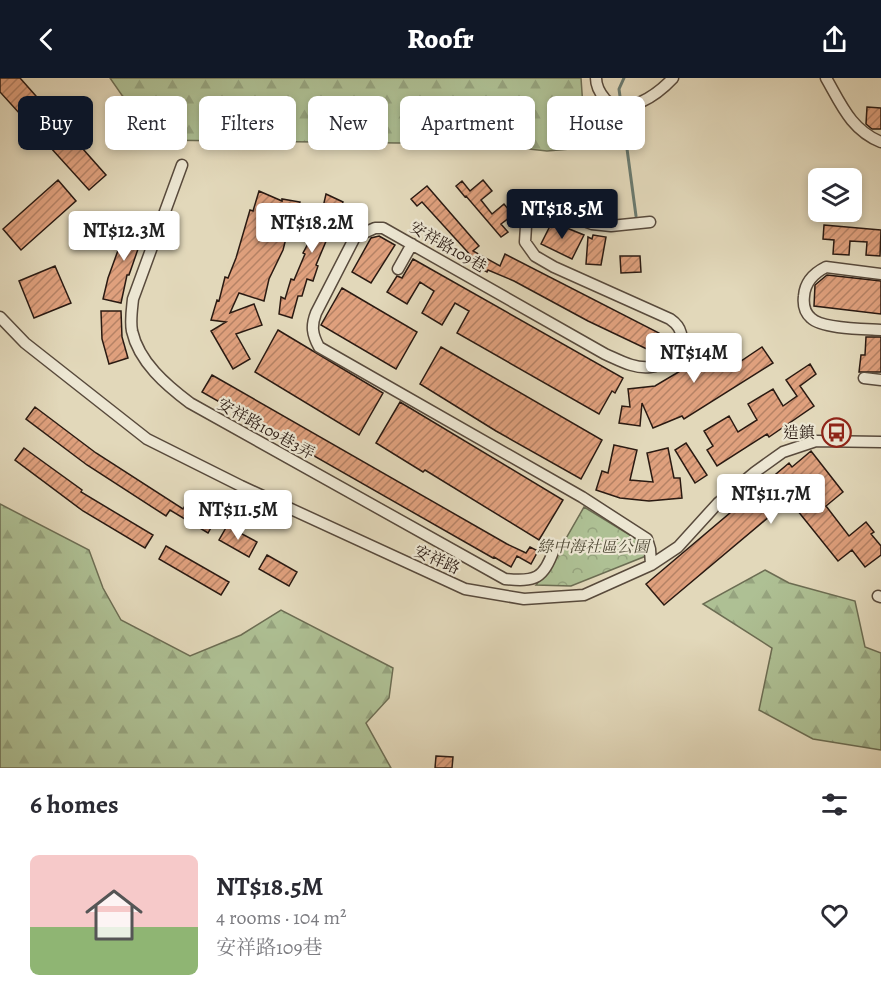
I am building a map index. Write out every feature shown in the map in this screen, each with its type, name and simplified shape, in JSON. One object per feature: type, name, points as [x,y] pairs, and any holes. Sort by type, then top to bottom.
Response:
[{"type":"street","points":[[596,82],[603,96],[613,106],[629,106],[665,87],[674,78]]},
{"type":"street","points":[[826,78],[851,122],[881,142]]},
{"type":"street","name":"安祥路109巷3弄","points":[[182,165],[133,299],[131,313],[132,331],[138,346],[148,364],[168,387],[190,403],[505,579],[526,581],[537,577],[548,566],[554,549]]},
{"type":"street","name":"安祥路109巷","points":[[650,222],[611,226],[592,224],[549,208],[543,209],[530,218],[526,225],[525,242],[535,256],[554,267],[670,319],[678,325],[681,330],[679,350],[667,361],[650,367],[628,364],[605,354],[383,228],[375,228],[355,237],[313,322],[312,334],[319,347],[597,506],[647,539],[651,565]]},
{"type":"street","points":[[398,269],[412,244]]},
{"type":"street","points":[[881,274],[826,267],[818,271],[808,283],[804,294],[804,308],[811,319],[824,324],[881,330]]},
{"type":"street","name":"安祥路","points":[[0,317],[25,343],[147,439],[241,486],[465,589],[524,599],[584,595],[651,565],[678,547],[718,503],[783,452],[816,441],[881,442]]},
{"type":"street","points":[[864,378],[881,380]]},
{"type":"green space","points":[[110,78],[581,78],[582,96],[547,96],[547,150],[558,150],[547,151],[535,150],[535,96],[400,96],[400,143],[388,143],[388,96],[308,96],[308,142],[296,142],[296,96],[199,96],[199,141],[187,140],[187,96],[122,96]]},
{"type":"green space","points":[[0,504],[89,550],[103,588],[121,620],[190,656],[241,635],[281,610],[393,668],[389,698],[366,723],[391,768],[0,768]]},
{"type":"green space","name":"綠中海社區公園","points":[[584,507],[638,540],[646,556],[571,586],[536,585],[549,568]]},
{"type":"green space","points":[[765,570],[789,583],[855,601],[865,647],[881,653],[881,750],[813,739],[759,710],[772,648],[703,604]]},
{"type":"building","points":[[0,78],[20,78],[36,96],[18,96],[18,112],[0,92]]},
{"type":"building","points":[[867,107],[881,108],[881,129],[872,129],[866,124]]},
{"type":"building","points":[[53,150],[84,150],[106,175],[89,190]]},
{"type":"building","points":[[58,180],[76,201],[21,250],[3,229]]},
{"type":"building","points":[[483,180],[492,191],[481,200],[492,214],[504,204],[513,215],[501,224],[508,232],[501,237],[456,186],[462,181],[470,191]]},
{"type":"building","points":[[427,186],[479,246],[473,251],[500,266],[505,254],[659,333],[651,351],[588,321],[514,281],[488,270],[487,272],[472,263],[474,259],[422,202],[417,206],[411,199]]},
{"type":"building","points":[[259,191],[282,201],[282,199],[300,202],[292,224],[290,223],[283,250],[269,279],[264,301],[239,293],[230,313],[254,304],[262,325],[236,334],[250,359],[233,369],[211,331],[226,322],[211,320],[225,277],[228,278],[236,258],[250,210],[253,211]]},
{"type":"building","points":[[326,194],[343,202],[330,240],[327,239],[316,265],[318,266],[313,281],[307,279],[302,296],[298,296],[292,318],[279,314],[281,297],[285,299],[291,279],[294,280],[318,215],[321,216]]},
{"type":"building","points":[[129,220],[146,226],[129,275],[127,275],[121,303],[103,299],[108,278]]},
{"type":"building","points":[[552,222],[584,235],[572,259],[541,244]]},
{"type":"building","points":[[824,225],[881,230],[880,256],[866,255],[867,242],[850,241],[849,255],[833,254],[834,240],[823,239]]},
{"type":"building","points":[[593,235],[606,237],[601,265],[586,264],[588,237],[592,239]]},
{"type":"building","points":[[379,236],[395,245],[371,283],[352,272],[371,238]]},
{"type":"building","points":[[620,256],[640,256],[641,272],[621,273]]},
{"type":"building","points":[[413,259],[623,378],[615,393],[612,391],[599,414],[457,333],[469,311],[455,303],[442,325],[422,313],[434,291],[420,282],[407,304],[387,292],[397,276],[402,278]]},
{"type":"building","points":[[55,266],[71,303],[34,318],[19,281]]},
{"type":"building","points":[[827,275],[881,281],[881,314],[814,306],[815,285]]},
{"type":"building","points":[[342,288],[417,332],[396,369],[321,325]]},
{"type":"building","points":[[101,311],[121,311],[122,337],[128,358],[109,364],[102,339]]},
{"type":"building","points":[[278,330],[383,393],[359,435],[255,372]]},
{"type":"building","points":[[724,334],[741,361],[762,347],[773,363],[684,419],[682,416],[653,428],[642,403],[640,426],[619,423],[622,406],[630,407],[628,389],[655,386],[687,367],[683,361]]},
{"type":"building","points":[[866,337],[881,337],[881,372],[859,372],[861,355],[865,355]]},
{"type":"building","points":[[441,347],[602,440],[581,479],[496,431],[420,384]]},
{"type":"building","points":[[810,364],[816,374],[800,386],[814,406],[769,437],[767,434],[717,466],[707,450],[713,446],[704,431],[729,416],[738,432],[757,420],[748,404],[773,389],[783,406],[797,396],[786,380]]},
{"type":"building","points":[[212,375],[507,544],[526,553],[530,547],[538,551],[531,564],[517,556],[511,567],[493,558],[202,392]]},
{"type":"building","points":[[400,402],[563,500],[539,540],[425,470],[423,472],[376,443]]},
{"type":"building","points":[[35,407],[96,453],[183,509],[187,502],[216,519],[208,533],[170,510],[166,516],[87,465],[26,419]]},
{"type":"building","points":[[686,443],[707,475],[695,483],[675,450]]},
{"type":"building","points":[[614,445],[637,450],[630,480],[653,482],[647,453],[668,448],[674,478],[680,478],[682,498],[649,501],[620,498],[596,490],[602,471],[608,473]]},
{"type":"building","points":[[24,448],[82,490],[81,492],[153,535],[145,548],[83,511],[15,460]]},
{"type":"building","points":[[811,451],[843,492],[826,506],[849,536],[866,522],[874,532],[871,534],[881,546],[881,555],[865,567],[852,550],[838,561],[789,500],[664,605],[646,584],[789,463],[792,467]]},
{"type":"building","points":[[227,526],[257,542],[249,557],[219,540]]},
{"type":"building","points":[[166,546],[229,582],[221,595],[159,559]]},
{"type":"building","points":[[267,555],[297,572],[289,586],[259,569]]},
{"type":"building","points":[[436,756],[453,757],[452,768],[435,768]]},
{"type":"waterway","points":[[624,78],[619,89],[636,216]]},
{"type":"place","name":"造鎮","points":[[836,433]]}]
